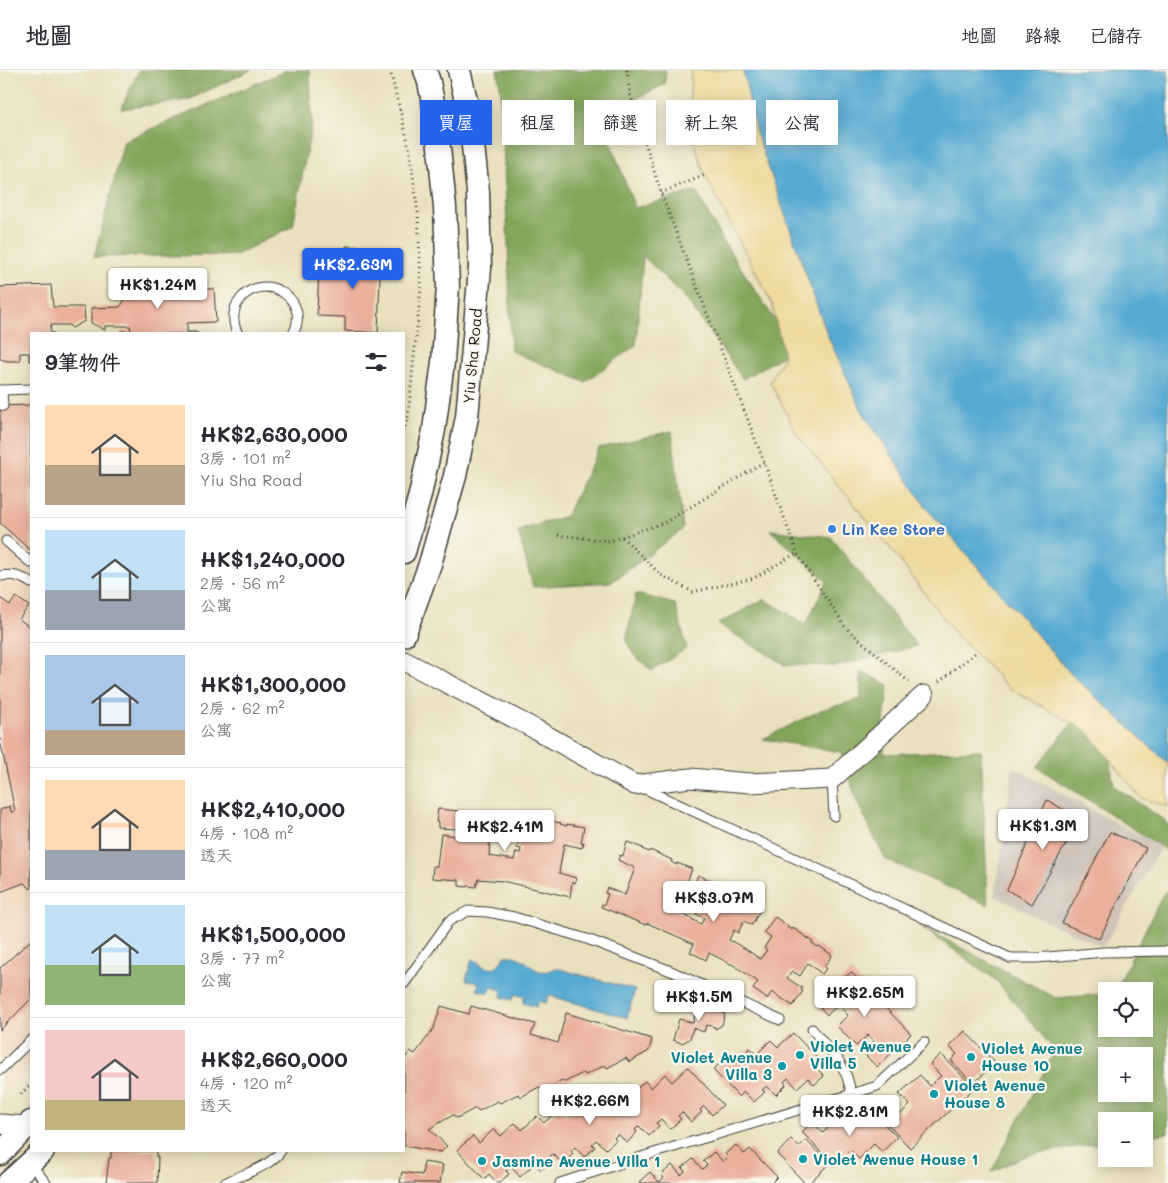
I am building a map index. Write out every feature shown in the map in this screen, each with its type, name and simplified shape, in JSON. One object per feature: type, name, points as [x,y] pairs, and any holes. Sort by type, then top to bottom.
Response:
[{"type":"street","name":"Yiu Sha Road","points":[[405,548],[420,495],[434,430],[443,362],[448,286],[445,207],[437,126],[425,70]]},
{"type":"street","name":"Yiu Sha Road","points":[[405,632],[430,564],[455,476],[467,417],[480,268],[478,192],[470,118],[459,70]]},
{"type":"street","points":[[405,662],[635,784],[690,778],[750,783],[832,779],[924,695]]},
{"type":"street","points":[[0,1124],[29,1124]]},
{"type":"street","points":[[0,1154],[29,1124]]},
{"type":"street","points":[[8,1183],[36,1157]]},
{"type":"lane","points":[[237,332],[234,318],[236,307],[241,298],[250,291],[260,287],[271,287],[281,291],[290,298],[295,307],[297,318],[294,332]]},
{"type":"lane","points":[[3,406],[1,390],[30,389]]},
{"type":"lane","points":[[6,541],[30,562]]},
{"type":"lane","points":[[0,576],[16,575],[30,582]]},
{"type":"lane","points":[[832,779],[834,816]]},
{"type":"lane","points":[[635,784],[1010,958],[1037,958],[1104,952],[1168,951]]},
{"type":"lane","points":[[405,983],[449,922],[468,911],[487,912],[514,917],[587,940],[671,971],[780,1020]]},
{"type":"lane","points":[[812,1029],[839,1060],[846,1074],[852,1094]]},
{"type":"lane","points":[[0,1070],[30,1041]]},
{"type":"lane","points":[[560,1183],[876,1086],[924,1042]]},
{"type":"lane","points":[[225,1183],[264,1166],[275,1159],[280,1152]]},
{"type":"lane","points":[[36,1157],[46,1183]]},
{"type":"path","points":[[390,70],[409,146],[418,213],[421,287],[408,416],[405,427]]},
{"type":"path","points":[[628,70],[630,94],[661,193],[797,552],[845,627],[924,695],[975,653]]},
{"type":"path","points":[[661,193],[705,175]]},
{"type":"path","points":[[558,535],[610,541],[666,522],[764,462]]},
{"type":"path","points":[[622,537],[661,575],[694,592],[754,578],[797,552]]},
{"type":"path","points":[[21,1094],[30,1085]]},
{"type":"shaded area","points":[[12,533],[30,550],[30,1065],[10,1086],[0,1092],[0,546]]},
{"type":"shaded area","points":[[1013,767],[1161,847],[1103,947],[995,896]]},
{"type":"green space","points":[[139,70],[251,70],[188,100],[121,109]]},
{"type":"green space","points":[[287,70],[310,70],[312,123],[293,226],[236,255],[94,257],[124,141]]},
{"type":"green space","points":[[497,70],[666,70],[665,84],[634,100],[584,100],[584,145],[611,145],[635,208],[696,191],[723,241],[794,349],[743,379],[686,299],[643,256],[636,345],[585,382],[511,351],[503,145],[574,145],[574,100],[502,100],[502,126],[500,86]]},
{"type":"green space","points":[[672,431],[683,529],[612,582],[533,587],[518,531],[566,516],[599,448]]},
{"type":"green space","points":[[770,530],[831,537],[917,646],[837,666],[785,665],[718,624],[764,599],[806,624],[827,581]]},
{"type":"green space","points":[[636,594],[675,604],[687,648],[652,671],[634,655],[626,641]]},
{"type":"green space","points":[[860,671],[889,685],[884,719],[884,754],[981,750],[988,905],[885,859],[857,802],[841,752],[763,739],[821,710],[861,699]]},
{"type":"green space","points":[[1072,723],[1104,725],[1114,786],[1168,823],[1168,851],[1037,767]]},
{"type":"green space","points":[[1168,889],[1168,1133],[1153,1136],[1153,1112],[1098,1112],[1098,1143],[1027,1155],[991,1172],[1055,1051],[996,980],[920,926],[1056,998],[1098,995],[1098,1037],[1153,1037],[1153,982],[1119,982],[1163,894]]},
{"type":"sand","points":[[691,70],[743,70],[749,100],[690,100]]},
{"type":"sand","points":[[756,132],[929,511],[1073,676],[1168,763],[1168,807],[1141,798],[1087,731],[1010,689],[953,631],[898,558],[798,436],[770,382],[784,356],[772,304],[705,175],[695,145],[756,145]]},
{"type":"water","points":[[743,70],[1168,70],[1168,763],[1073,676],[929,511],[862,411],[827,334],[756,132],[756,100],[749,100]]},
{"type":"water","points":[[514,956],[521,959],[541,971],[556,968],[635,990],[627,1018],[548,995],[546,1003],[538,1001],[536,1007],[523,1003],[525,997],[515,994],[513,1000],[501,997],[502,990],[491,987],[489,993],[477,990],[479,983],[466,980],[472,959],[483,966],[492,968],[498,966],[503,957]]},
{"type":"building","points":[[346,246],[381,249],[378,332],[345,331],[345,317],[317,316],[319,266],[345,268]]},
{"type":"building","points":[[51,285],[53,307],[84,307],[85,321],[72,328],[69,325],[51,325],[50,331],[52,332],[30,332],[30,361],[29,353],[20,353],[20,361],[0,359],[0,287]]},
{"type":"building","points":[[177,285],[180,288],[214,289],[216,322],[187,323],[187,332],[121,332],[131,331],[130,326],[105,326],[105,330],[91,323],[91,308],[120,307],[124,301],[122,286]]},
{"type":"building","points":[[30,405],[30,550],[0,523],[0,406]]},
{"type":"building","points":[[16,597],[29,606],[19,619],[30,627],[30,888],[24,883],[0,892],[0,810],[10,806],[11,812],[15,811],[0,740],[0,598],[10,605]]},
{"type":"building","points":[[1047,800],[1080,819],[1032,904],[1007,890]]},
{"type":"building","points":[[438,809],[504,815],[503,827],[499,827],[498,831],[483,831],[482,840],[490,841],[489,856],[514,860],[516,852],[520,853],[521,849],[517,848],[519,836],[511,834],[515,815],[531,818],[536,821],[537,818],[567,826],[567,824],[584,827],[582,848],[564,844],[559,873],[576,878],[575,883],[572,882],[570,897],[502,881],[478,879],[476,887],[467,887],[459,886],[459,880],[432,878],[433,866],[437,866],[441,834],[456,836],[457,829],[438,828],[438,822],[436,822]]},
{"type":"building","points":[[1110,832],[1146,848],[1099,939],[1062,923]]},
{"type":"building","points":[[627,842],[672,860],[671,862],[677,865],[677,863],[692,869],[685,887],[681,885],[678,890],[676,889],[669,908],[701,924],[704,918],[696,914],[704,900],[688,892],[693,887],[698,875],[761,908],[752,925],[744,921],[738,933],[734,930],[729,940],[760,959],[767,950],[764,948],[771,937],[764,932],[775,917],[787,927],[792,930],[793,928],[812,941],[812,943],[832,955],[824,967],[826,969],[822,974],[808,963],[800,976],[792,971],[787,978],[802,988],[801,990],[803,991],[793,1006],[772,992],[767,999],[753,989],[758,982],[735,966],[709,953],[706,960],[690,952],[694,944],[647,923],[646,925],[601,907],[602,904],[604,905],[608,894],[605,893],[607,888],[625,895],[635,868],[618,860],[620,855],[623,856]]},
{"type":"building","points":[[30,941],[30,1000],[0,1030],[0,968]]},
{"type":"building","points":[[851,972],[911,1034],[877,1067],[866,1056],[877,1045],[868,1035],[856,1046],[837,1026],[848,1015],[838,1005],[827,1015],[817,1004]]},
{"type":"building","points":[[699,1000],[716,1005],[714,1010],[725,1014],[722,1025],[715,1029],[715,1027],[706,1025],[704,1032],[693,1028],[690,1039],[682,1043],[673,1040],[679,1019],[693,1023]]},
{"type":"building","points":[[441,1006],[469,1014],[471,1006],[535,1024],[531,1035],[558,1043],[566,1013],[652,1039],[649,1051],[629,1062],[626,1058],[607,1068],[605,1065],[586,1075],[583,1073],[565,1082],[562,1080],[542,1090],[539,1087],[521,1097],[518,1094],[500,1103],[497,1101],[479,1111],[476,1108],[457,1118],[453,1115],[429,1129],[447,1146],[441,1152],[405,1146],[405,1058],[410,1051],[415,1054],[434,1028]]},
{"type":"building","name":"Violet Avenue House 10","points":[[965,1031],[995,1063],[973,1084],[951,1060],[957,1054],[949,1046]]},
{"type":"building","points":[[793,1033],[821,1062],[816,1067],[824,1076],[814,1085],[808,1078],[797,1088],[788,1078],[784,1082],[786,1085],[776,1095],[767,1086],[762,1090],[765,1092],[754,1102],[744,1092],[739,1097],[713,1070],[729,1055],[735,1062],[750,1048],[757,1054],[771,1040],[778,1047]]},
{"type":"building","points":[[941,1054],[974,1088],[910,1148],[878,1114],[889,1104],[899,1115],[910,1105],[899,1094],[920,1075],[930,1086],[941,1076],[930,1064]]},
{"type":"building","points":[[688,1067],[723,1105],[712,1115],[704,1106],[700,1110],[702,1112],[691,1122],[682,1112],[678,1116],[681,1119],[670,1129],[661,1119],[656,1123],[659,1126],[649,1136],[639,1126],[635,1130],[637,1132],[627,1143],[618,1134],[614,1138],[616,1140],[606,1149],[596,1140],[592,1144],[595,1147],[584,1157],[575,1147],[571,1151],[573,1154],[563,1164],[553,1154],[548,1158],[551,1161],[541,1170],[532,1160],[528,1164],[531,1167],[520,1177],[511,1167],[506,1171],[509,1174],[499,1183],[489,1174],[484,1179],[457,1150],[473,1136],[479,1143],[494,1129],[501,1136],[515,1123],[522,1130],[537,1116],[544,1123],[559,1109],[565,1116],[580,1102],[587,1109],[602,1095],[608,1102],[623,1088],[630,1095],[645,1081],[651,1088],[665,1074],[672,1082]]},
{"type":"building","points":[[860,1109],[870,1120],[875,1115],[897,1137],[882,1152],[874,1144],[859,1159],[850,1150],[834,1166],[802,1132],[812,1122],[823,1133],[828,1128],[826,1125],[836,1116],[846,1126],[852,1121],[850,1118]]},
{"type":"building","name":"Violet Avenue House 1","points":[[791,1139],[799,1147],[806,1140],[829,1164],[809,1183],[805,1183],[777,1154]]},
{"type":"building","points":[[736,1145],[744,1154],[750,1149],[777,1177],[771,1183],[639,1182],[650,1172],[659,1182],[664,1178],[661,1175],[672,1165],[681,1175],[685,1171],[682,1168],[693,1159],[702,1169],[707,1165],[703,1161],[714,1152],[723,1162],[728,1157],[725,1154]]},
{"type":"building","points":[[111,1152],[156,1152],[156,1157],[158,1157],[157,1183],[106,1183],[109,1158],[111,1158]]},
{"type":"building","points":[[424,1162],[443,1165],[440,1183],[400,1183],[402,1172],[422,1175]]},
{"type":"place","name":"Lin Kee Store","points":[[832,529]]},
{"type":"place","name":"Violet Avenue Villa 5","points":[[800,1055]]},
{"type":"place","name":"Violet Avenue House 10","points":[[971,1057]]},
{"type":"place","name":"Violet Avenue Villa 3","points":[[782,1066]]},
{"type":"place","name":"Violet Avenue House 8","points":[[934,1094]]},
{"type":"place","name":"Violet Avenue House 1","points":[[803,1159]]},
{"type":"place","name":"Jasmine Avenue Villa 1","points":[[482,1161]]}]
